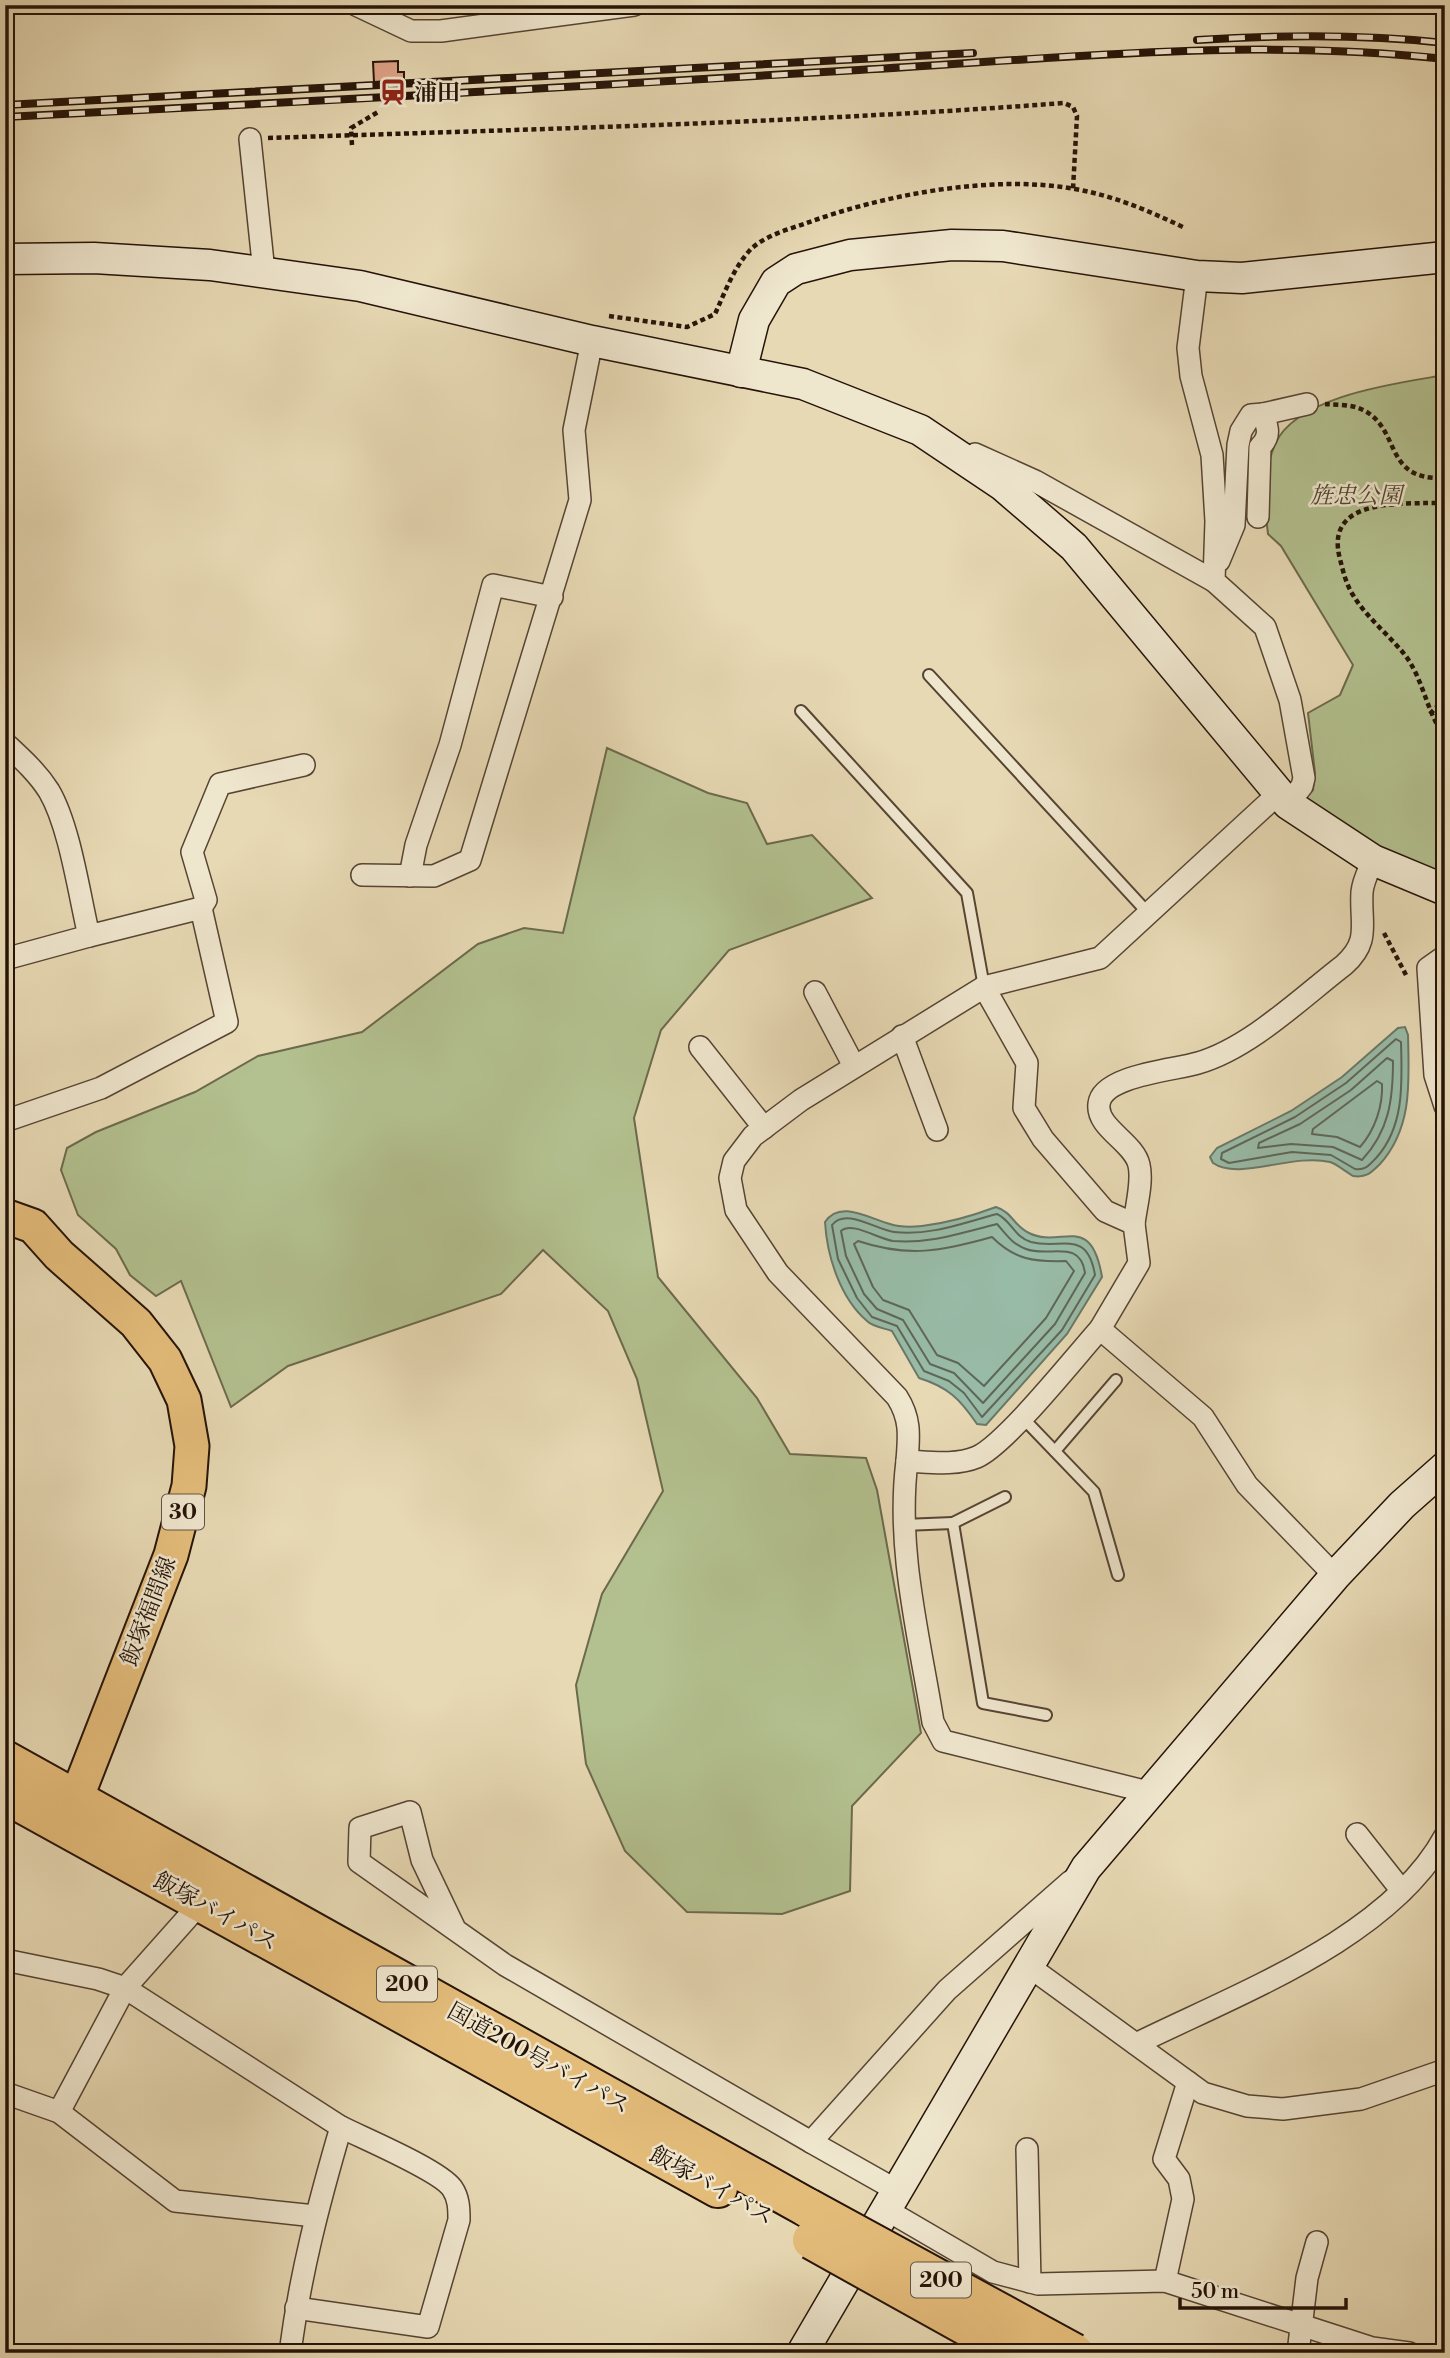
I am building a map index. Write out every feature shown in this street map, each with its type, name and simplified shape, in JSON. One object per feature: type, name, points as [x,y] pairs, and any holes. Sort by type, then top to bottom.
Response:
[{"type":"highway","name":"国道200号バイパス","points":[[5,1760],[76,1799],[211,1891],[802,2220],[1074,2353]]},
{"type":"highway","name":"飯塚バイパス","points":[[5,1794],[211,1891]]},
{"type":"highway","name":"飯塚バイパス","points":[[802,2220],[1015,2353]]},
{"type":"main road","name":"飯塚福間線","points":[[5,1216],[33,1226],[59,1255],[136,1323],[165,1360],[184,1399],[192,1446],[189,1486],[171,1555],[76,1799]]},
{"type":"main road","name":"飯塚福間線","points":[[5,1240],[59,1255]]},
{"type":"street","points":[[356,5],[411,31],[440,31],[634,5]]},
{"type":"street","points":[[250,139],[264,272]]},
{"type":"street","points":[[741,372],[754,320],[776,282],[796,269],[850,255],[952,245],[1003,246],[1197,276],[1242,278],[1445,257]]},
{"type":"street","points":[[5,259],[136,260],[264,272],[360,286],[592,341],[803,384],[920,430],[1035,481],[1214,575],[1265,627],[1286,688],[1304,778],[1100,958],[984,987],[854,1066],[764,1128],[747,1142],[734,1161],[730,1178],[736,1210],[778,1273],[897,1397],[909,1423],[903,1544],[933,1722],[943,1741],[1152,1793]]},
{"type":"street","points":[[1197,276],[1188,348],[1191,376],[1212,455],[1216,521],[1214,575]]},
{"type":"street","points":[[362,875],[434,876],[470,860],[580,500],[574,430],[592,341]]},
{"type":"street","points":[[1214,575],[1234,525],[1241,431],[1251,415],[1307,404]]},
{"type":"street","points":[[1258,517],[1260,447],[1267,440],[1268,430],[1263,414]]},
{"type":"street","points":[[920,430],[1002,485],[1074,547],[1148,632],[1283,799],[1373,860],[1445,890]]},
{"type":"street","points":[[410,876],[416,845],[450,745],[493,585],[552,597]]},
{"type":"street","points":[[5,743],[32,768],[49,792],[60,816],[89,936]]},
{"type":"street","points":[[5,958],[201,908],[206,900],[192,852],[219,784],[304,765]]},
{"type":"street","points":[[907,1461],[948,1463],[976,1457],[998,1442],[1100,1329],[1139,1263],[1134,1224],[1140,1167],[1135,1154],[1099,1112],[1098,1102],[1104,1093],[1117,1084],[1153,1071],[1198,1063],[1235,1048],[1356,954],[1362,941],[1362,888],[1373,860]]},
{"type":"street","points":[[5,1121],[101,1088],[227,1023],[201,908]]},
{"type":"street","points":[[1445,957],[1428,968],[1445,1106]]},
{"type":"street","points":[[984,987],[1027,1063],[1024,1108],[1043,1139],[1105,1211],[1134,1224]]},
{"type":"street","points":[[815,992],[854,1066]]},
{"type":"street","points":[[902,1036],[937,1130]]},
{"type":"street","points":[[700,1047],[764,1128]]},
{"type":"street","points":[[1100,1329],[1203,1417],[1247,1485],[1335,1576]]},
{"type":"street","points":[[811,2142],[947,1990],[1086,1868],[1152,1793],[1221,1706],[1335,1576],[1402,1505],[1445,1467]]},
{"type":"street","points":[[455,1929],[422,1860],[410,1812],[360,1828],[359,1862],[505,1965],[811,2142],[993,2272],[1030,2282],[1165,2281],[1372,2348],[1409,2353]]},
{"type":"street","points":[[1357,1834],[1402,1891]]},
{"type":"street","points":[[1136,2044],[1335,1945],[1380,1912],[1402,1891],[1445,1836]]},
{"type":"street","points":[[802,2353],[1086,1868]]},
{"type":"street","points":[[59,2112],[125,1988],[211,1891]]},
{"type":"street","points":[[5,1960],[98,1979],[125,1988],[341,2127],[435,2175],[452,2187],[459,2205],[459,2220],[428,2327],[296,2308]]},
{"type":"street","points":[[1027,1965],[1203,2093],[1247,2106],[1283,2109],[1361,2099],[1445,2070]]},
{"type":"street","points":[[1165,2281],[1182,2199],[1179,2179],[1164,2159],[1188,2082]]},
{"type":"street","points":[[5,2093],[59,2112],[176,2201],[315,2216]]},
{"type":"street","points":[[290,2353],[296,2308],[315,2216],[341,2127]]},
{"type":"street","points":[[1027,2149],[1030,2282]]},
{"type":"street","points":[[1297,2353],[1317,2242]]},
{"type":"lane","points":[[929,675],[1148,913]]},
{"type":"lane","points":[[801,711],[967,893],[984,987]]},
{"type":"lane","points":[[1055,1451],[1116,1380]]},
{"type":"lane","points":[[1021,1416],[1094,1492],[1118,1576]]},
{"type":"lane","points":[[903,1525],[953,1523],[1005,1497]]},
{"type":"lane","points":[[953,1523],[983,1703],[1046,1714]]},
{"type":"path","points":[[250,139],[581,130],[876,117],[1064,103],[1073,107],[1077,116],[1073,188]]},
{"type":"path","points":[[352,145],[351,128],[378,112]]},
{"type":"path","points":[[1307,404],[1343,405],[1363,410],[1376,421],[1403,465],[1413,475],[1445,478]]},
{"type":"path","points":[[1445,503],[1378,506],[1353,513],[1341,526],[1337,547],[1353,594],[1407,657],[1430,714],[1445,737]]},
{"type":"path","points":[[1430,714],[1445,698]]},
{"type":"path","points":[[1362,908],[1372,910],[1412,987],[1430,994]]},
{"type":"green space","name":"旌忠公園","points":[[1445,375],[1445,875],[1344,832],[1301,803],[1313,790],[1315,773],[1308,713],[1340,695],[1353,665],[1281,546],[1268,534],[1265,500],[1266,477],[1275,444],[1287,427],[1304,414],[1351,394]]},
{"type":"green space","points":[[607,748],[708,793],[747,803],[767,844],[812,835],[872,898],[729,950],[661,1030],[634,1118],[658,1277],[757,1398],[790,1454],[866,1458],[877,1490],[921,1733],[852,1806],[850,1891],[782,1914],[687,1912],[625,1851],[586,1764],[576,1685],[602,1594],[663,1491],[637,1379],[608,1311],[543,1250],[501,1294],[288,1366],[231,1407],[181,1281],[156,1296],[130,1275],[116,1249],[78,1215],[61,1170],[67,1148],[96,1132],[195,1092],[258,1056],[362,1032],[478,944],[524,928],[563,933]]},
{"type":"water","points":[[1405,1027],[1408,1035],[1409,1069],[1404,1119],[1391,1150],[1371,1172],[1353,1176],[1333,1163],[1315,1160],[1237,1169],[1224,1168],[1213,1163],[1210,1157],[1217,1148],[1291,1111],[1342,1077],[1398,1028]]},
{"type":"water","points":[[996,1207],[1006,1212],[1029,1233],[1041,1237],[1083,1238],[1097,1257],[1102,1277],[1067,1334],[986,1425],[977,1424],[959,1401],[946,1390],[919,1378],[892,1331],[872,1325],[849,1301],[832,1262],[825,1222],[831,1215],[847,1211],[894,1225],[922,1226],[960,1219]]},
{"type":"building","points":[[398,61],[398,72],[404,72],[404,81],[374,82],[373,62]]},
{"type":"railway","points":[[1197,40],[1321,36],[1445,43]]},
{"type":"railway","points":[[5,117],[539,89],[1152,52],[1299,50],[1445,59]]},
{"type":"railway","points":[[5,105],[973,53]]},
{"type":"place","name":"浦田","points":[[393,92]]}]
